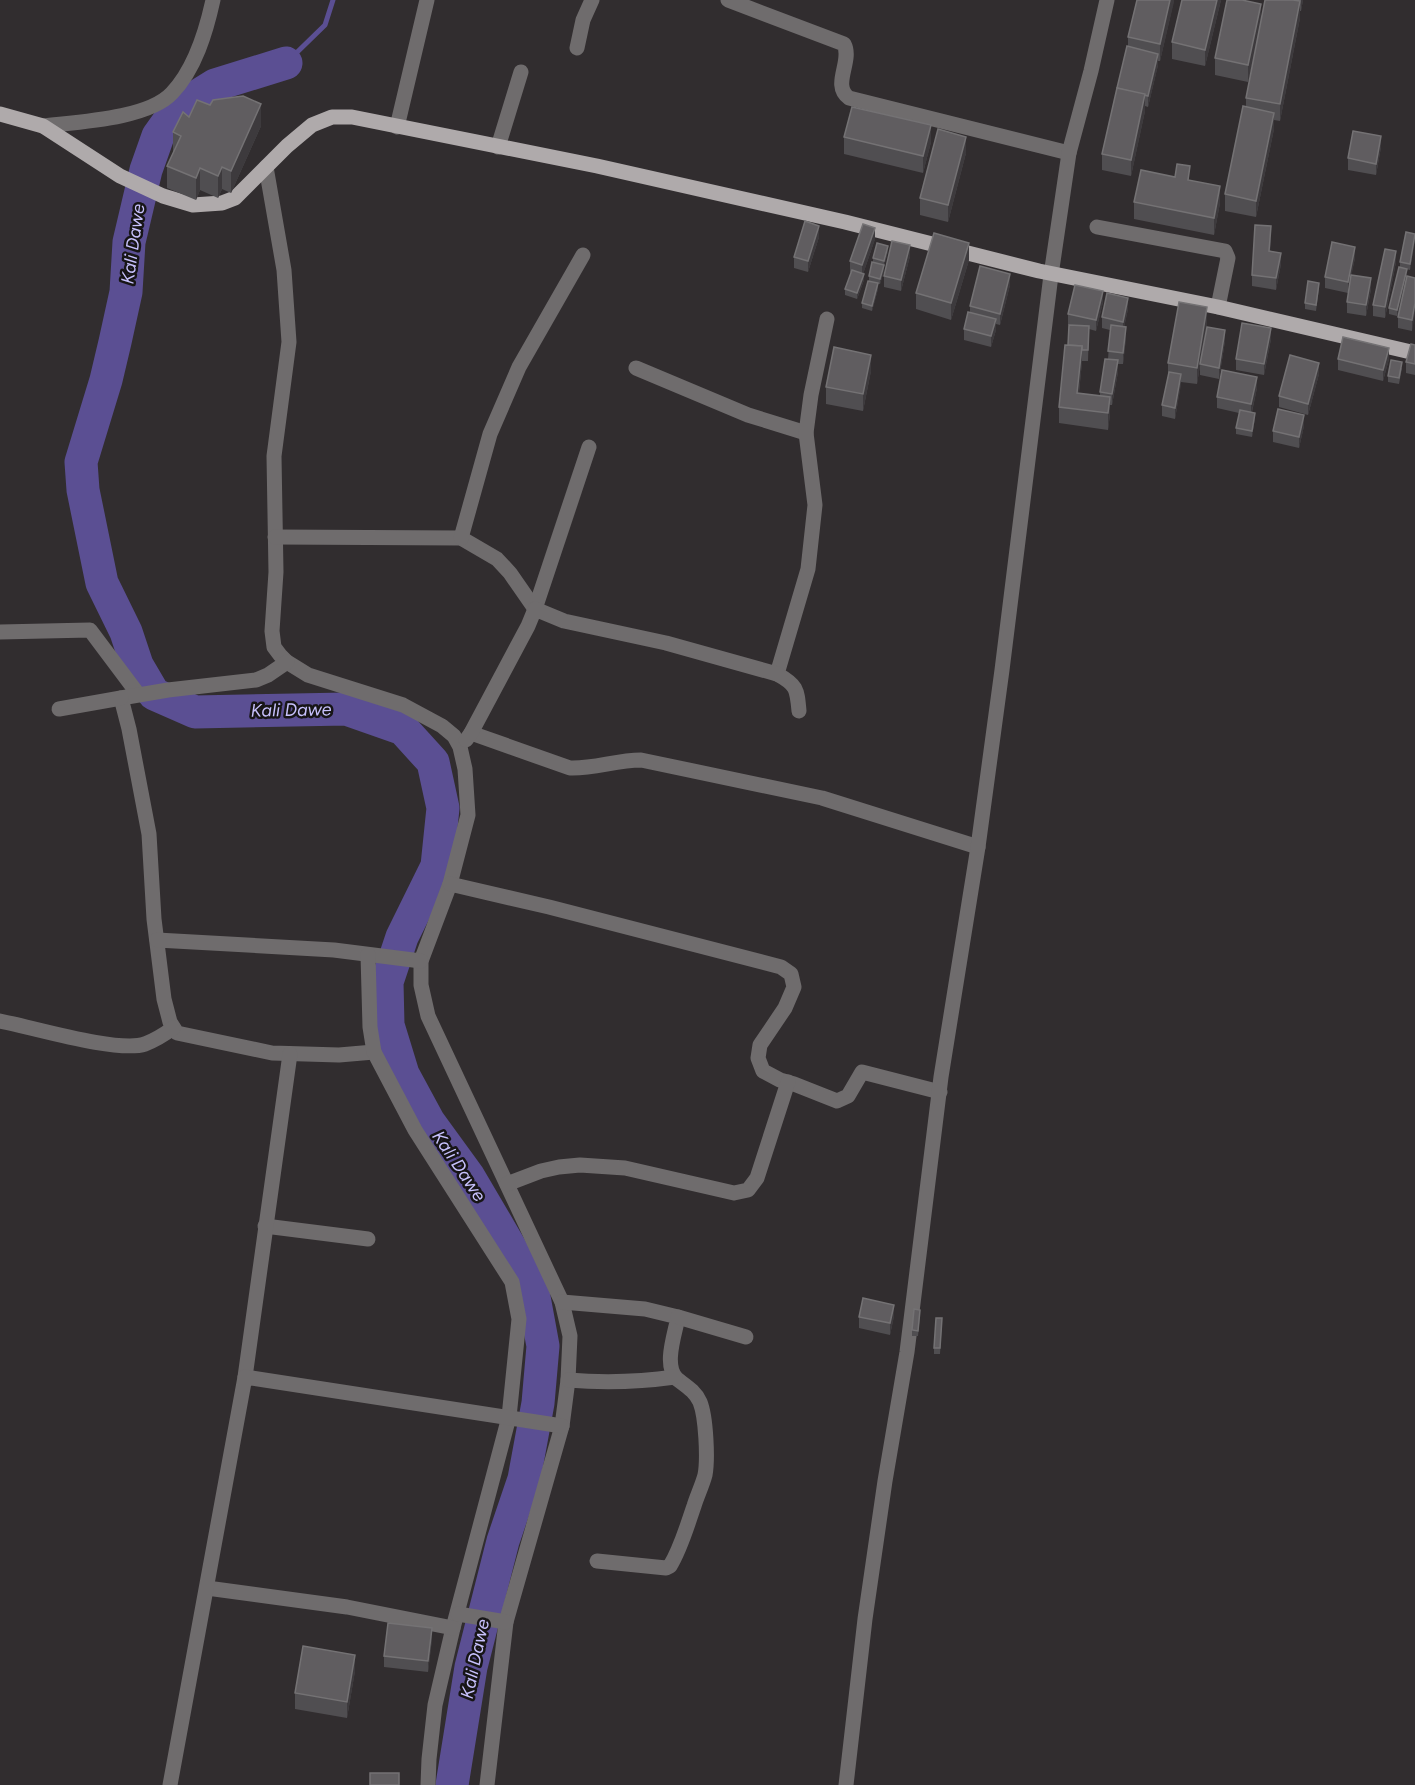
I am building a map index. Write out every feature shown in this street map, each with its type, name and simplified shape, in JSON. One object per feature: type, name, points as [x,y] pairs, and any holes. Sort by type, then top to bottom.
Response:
[{"type":"main road","points":[[0,114],[43,126],[120,176],[162,196],[192,205],[222,203],[235,198],[312,125],[332,117],[352,117],[597,166],[845,222],[1039,271],[1218,307],[1415,353]]},
{"type":"street","points":[[43,126],[103,119],[142,111],[171,94],[196,54],[213,0]]},
{"type":"street","points":[[397,127],[428,0]]},
{"type":"street","points":[[577,48],[583,20],[592,0]]},
{"type":"street","points":[[728,0],[844,44],[846,53],[841,88],[843,94],[849,98],[1069,153]]},
{"type":"street","points":[[846,1785],[865,1619],[907,1352],[940,1092],[978,847],[1051,275],[1069,153],[1107,0]]},
{"type":"street","points":[[498,147],[521,72]]},
{"type":"street","points":[[266,167],[284,270],[289,342],[274,456],[276,572],[272,631],[274,647],[287,662],[308,675],[403,705],[442,726],[454,736],[460,747],[465,769],[468,815],[450,884],[421,961],[421,985],[428,1016],[562,1302],[570,1336],[568,1380],[506,1622],[487,1785]]},
{"type":"street","points":[[1097,227],[1225,251],[1228,258],[1218,307]]},
{"type":"street","points":[[461,538],[490,434],[519,367],[583,255]]},
{"type":"street","points":[[777,674],[807,569],[810,548],[815,505],[806,433],[811,394],[827,319]]},
{"type":"street","points":[[636,369],[748,415],[806,433]]},
{"type":"street","points":[[460,747],[471,733],[528,626],[589,447]]},
{"type":"street","points":[[275,537],[461,538],[497,559],[510,573],[535,609],[564,621],[666,643],[777,674],[793,683],[799,711]]},
{"type":"street","points":[[0,632],[90,630],[138,694]]},
{"type":"street","points":[[59,709],[138,694],[256,680],[287,662]]},
{"type":"street","points":[[121,698],[129,729],[148,834],[151,886],[164,999],[173,1028],[177,1033],[242,1048],[290,1054],[339,1055],[374,1052]]},
{"type":"street","points":[[471,733],[570,768],[586,769],[628,760],[641,760],[822,798],[978,847]]},
{"type":"street","points":[[450,884],[782,967],[790,974],[794,987],[785,1008],[760,1045],[758,1058],[763,1071],[780,1080],[833,1100],[841,1100],[848,1096],[862,1072],[940,1092]]},
{"type":"street","points":[[157,940],[334,950],[421,961]]},
{"type":"street","points":[[375,956],[370,1028],[374,1052],[415,1130],[512,1282],[519,1318],[509,1417],[435,1705],[428,1785]]},
{"type":"street","points":[[0,1021],[107,1044],[134,1046],[144,1044],[173,1028]]},
{"type":"street","points":[[171,1785],[245,1377],[290,1054]]},
{"type":"street","points":[[507,1184],[559,1167],[611,1166],[718,1191],[743,1192],[752,1187],[757,1178],[788,1082]]},
{"type":"street","points":[[265,1226],[368,1239]]},
{"type":"street","points":[[562,1302],[645,1310],[746,1337]]},
{"type":"street","points":[[597,1561],[666,1568],[672,1562],[682,1540],[705,1474],[706,1454],[699,1401],[693,1391],[675,1377],[671,1370],[670,1358],[678,1317]]},
{"type":"street","points":[[245,1377],[555,1424]]},
{"type":"street","points":[[568,1380],[642,1382],[675,1377]]},
{"type":"street","points":[[207,1588],[455,1621],[506,1622]]},
{"type":"building","points":[[1137,0],[1170,0],[1160,44],[1128,37]]},
{"type":"building","points":[[1182,0],[1217,0],[1205,50],[1172,42]]},
{"type":"building","points":[[1227,0],[1261,4],[1248,65],[1215,58]]},
{"type":"building","points":[[1265,0],[1300,1],[1280,104],[1246,98]]},
{"type":"building","points":[[1127,46],[1158,54],[1148,96],[1117,88]]},
{"type":"building","points":[[1117,88],[1145,94],[1131,160],[1102,154]]},
{"type":"building","points":[[243,96],[261,104],[231,171],[222,167],[218,176],[200,168],[196,178],[167,166],[181,136],[173,132],[183,112],[189,117],[197,100],[210,105],[213,100]]},
{"type":"building","points":[[1243,106],[1274,113],[1256,201],[1225,194]]},
{"type":"building","points":[[852,107],[931,125],[923,156],[844,137]]},
{"type":"building","points":[[938,129],[966,137],[948,205],[920,198]]},
{"type":"building","points":[[1353,131],[1381,136],[1376,164],[1348,158]]},
{"type":"building","points":[[1177,164],[1190,166],[1188,180],[1220,186],[1214,218],[1134,202],[1141,170],[1175,177]]},
{"type":"building","points":[[805,221],[819,226],[808,261],[794,257]]},
{"type":"building","points":[[863,224],[875,228],[862,265],[850,261]]},
{"type":"building","points":[[1255,225],[1271,226],[1269,251],[1281,253],[1276,278],[1252,275]]},
{"type":"building","points":[[1406,232],[1415,234],[1410,264],[1400,262]]},
{"type":"building","points":[[934,233],[969,243],[951,303],[916,293]]},
{"type":"building","points":[[892,241],[910,245],[901,280],[884,276]]},
{"type":"building","points":[[1332,242],[1355,247],[1348,282],[1325,277]]},
{"type":"building","points":[[877,243],[888,246],[884,261],[873,258]]},
{"type":"building","points":[[1385,249],[1396,251],[1385,307],[1373,305]]},
{"type":"building","points":[[872,262],[884,265],[880,279],[869,276]]},
{"type":"building","points":[[980,266],[1010,274],[1000,314],[970,306]]},
{"type":"building","points":[[1399,267],[1407,269],[1397,310],[1389,308]]},
{"type":"building","points":[[852,270],[864,274],[857,293],[845,289]]},
{"type":"building","points":[[1351,275],[1371,278],[1366,305],[1347,302]]},
{"type":"building","points":[[1407,276],[1415,278],[1412,320],[1398,317]]},
{"type":"building","points":[[868,281],[878,283],[872,306],[862,303]]},
{"type":"building","points":[[1308,281],[1319,283],[1316,305],[1305,303]]},
{"type":"building","points":[[1075,285],[1103,291],[1096,320],[1068,314]]},
{"type":"building","points":[[1107,293],[1128,298],[1123,322],[1102,317]]},
{"type":"building","points":[[1179,302],[1207,307],[1197,368],[1168,363]]},
{"type":"building","points":[[968,312],[996,319],[991,336],[964,329]]},
{"type":"building","points":[[1242,323],[1271,328],[1264,364],[1236,359]]},
{"type":"building","points":[[1069,325],[1089,326],[1088,350],[1082,350],[1082,346],[1068,345]]},
{"type":"building","points":[[1111,325],[1126,327],[1123,353],[1108,351]]},
{"type":"building","points":[[1207,327],[1225,330],[1219,368],[1200,364]]},
{"type":"building","points":[[1343,337],[1389,348],[1383,370],[1338,359]]},
{"type":"building","points":[[1411,344],[1415,345],[1415,364],[1406,362]]},
{"type":"building","points":[[1065,345],[1082,346],[1077,393],[1110,397],[1108,413],[1059,407]]},
{"type":"building","points":[[834,347],[871,355],[863,394],[826,387]]},
{"type":"building","points":[[1290,355],[1319,363],[1308,404],[1279,396]]},
{"type":"building","points":[[1105,359],[1118,360],[1112,394],[1100,392]]},
{"type":"building","points":[[1391,360],[1402,362],[1399,378],[1388,376]]},
{"type":"building","points":[[1222,370],[1257,377],[1251,404],[1217,397]]},
{"type":"building","points":[[1169,372],[1181,374],[1175,408],[1162,405]]},
{"type":"building","points":[[1278,409],[1304,415],[1299,437],[1273,431]]},
{"type":"building","points":[[1240,410],[1255,413],[1252,431],[1236,428]]},
{"type":"building","points":[[863,1298],[894,1305],[890,1323],[859,1317]]},
{"type":"building","points":[[914,1309],[920,1310],[918,1331],[912,1330]]},
{"type":"building","points":[[936,1318],[942,1318],[940,1348],[934,1348]]},
{"type":"building","points":[[388,1623],[432,1628],[428,1661],[384,1656]]},
{"type":"building","points":[[303,1646],[355,1655],[347,1702],[295,1693]]},
{"type":"building","points":[[370,1773],[399,1773],[399,1785],[370,1785]]},
{"type":"waterway","name":"Kali Dawe","points":[[286,63],[325,25],[333,0]]},
{"type":"waterway","name":"Kali Dawe","points":[[286,63],[215,85],[178,108],[158,136],[146,170],[129,242],[126,292],[115,342],[81,462],[83,490],[102,583],[126,632],[137,665],[154,694],[195,712],[346,709],[403,729],[433,762],[443,808],[437,866],[402,937],[387,982],[388,1025],[403,1074],[429,1122],[469,1177],[513,1252],[534,1297],[543,1346],[538,1403],[524,1479],[503,1541],[471,1667],[452,1785]]}]
